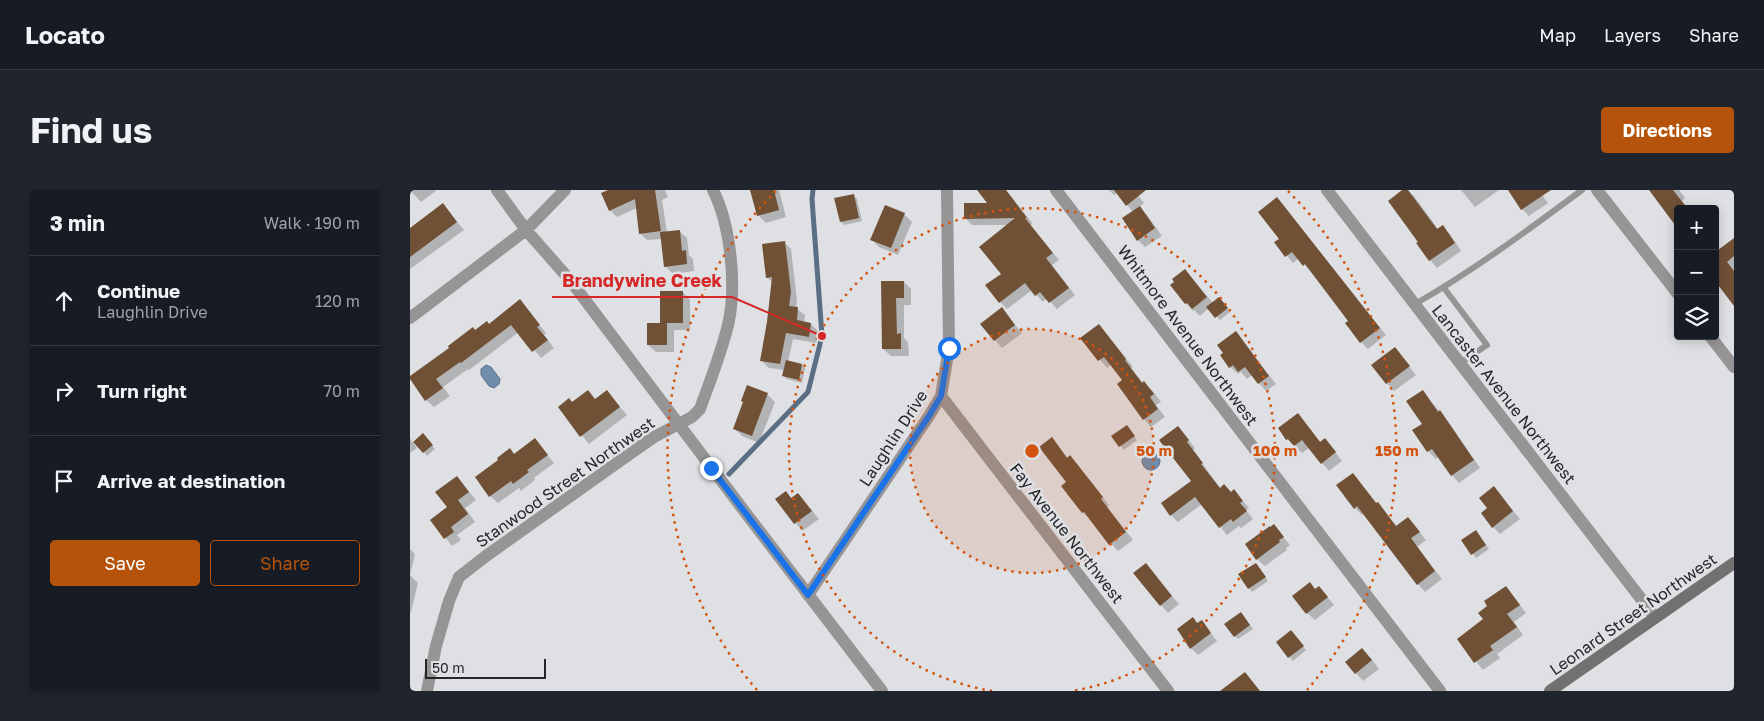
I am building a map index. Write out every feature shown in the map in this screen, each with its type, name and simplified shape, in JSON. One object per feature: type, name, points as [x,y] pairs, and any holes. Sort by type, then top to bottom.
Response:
[{"type":"main road","name":"Leonard Street Northwest","points":[[1550,691],[1734,563]]},
{"type":"street","points":[[496,190],[526,230],[570,280],[882,691]]},
{"type":"street","points":[[410,318],[526,230],[565,190]]},
{"type":"street","name":"Stanwood Street Northwest","points":[[427,691],[448,601],[459,577],[631,453],[654,437],[692,417],[700,409],[729,324],[732,280],[727,231],[724,217],[713,190]]},
{"type":"street","name":"Laughlin Drive","points":[[808,595],[941,396],[949,348],[947,190]]},
{"type":"street","name":"Whitmore Avenue Northwest","points":[[1056,190],[1440,691]]},
{"type":"street","name":"Lancaster Avenue Northwest","points":[[1327,190],[1655,617]]},
{"type":"street","points":[[1597,190],[1674,289]]},
{"type":"street","points":[[1713,340],[1734,367]]},
{"type":"street","name":"Fay Avenue Northwest","points":[[941,396],[1168,691]]},
{"type":"lane","points":[[1415,304],[1444,288],[1546,218],[1582,190]]},
{"type":"lane","points":[[1444,288],[1487,345],[1460,363]]},
{"type":"water","points":[[486,365],[491,367],[500,379],[499,384],[494,388],[489,386],[481,375],[481,369]]},
{"type":"water","points":[[1151,452],[1157,455],[1160,461],[1157,467],[1151,470],[1145,467],[1142,461],[1145,455]]},
{"type":"building","points":[[608,190],[655,190],[661,231],[639,234],[635,199],[609,211],[601,193]]},
{"type":"building","points":[[750,190],[774,190],[779,210],[757,216]]},
{"type":"building","points":[[977,190],[1006,190],[1027,218],[1025,218],[1053,253],[1046,258],[1069,288],[1049,303],[1040,292],[1035,296],[1025,283],[999,303],[985,285],[1001,274],[979,247],[1015,218],[964,219],[964,203],[987,203]]},
{"type":"building","points":[[1114,190],[1146,190],[1126,206]]},
{"type":"building","points":[[1402,190],[1408,190],[1437,229],[1443,225],[1455,243],[1429,261],[1416,243],[1418,242],[1388,201]]},
{"type":"building","points":[[1508,190],[1551,190],[1521,210]]},
{"type":"building","points":[[1649,190],[1673,190],[1685,205],[1674,205],[1674,224]]},
{"type":"building","points":[[854,194],[859,218],[840,222],[834,198]]},
{"type":"building","points":[[1277,197],[1380,328],[1360,343],[1345,323],[1348,321],[1305,264],[1303,266],[1292,252],[1285,257],[1274,242],[1279,239],[1258,212]]},
{"type":"building","points":[[443,203],[457,222],[410,257],[410,228]]},
{"type":"building","points":[[885,205],[905,213],[891,248],[870,240]]},
{"type":"building","points":[[1140,206],[1155,228],[1137,241],[1122,218]]},
{"type":"building","points":[[680,230],[682,251],[686,250],[687,264],[664,267],[660,232]]},
{"type":"building","points":[[1734,238],[1734,256],[1727,262],[1734,271],[1734,306],[1719,286],[1719,249]]},
{"type":"building","points":[[785,241],[791,292],[789,306],[798,307],[797,320],[811,323],[809,337],[786,333],[780,364],[760,361],[772,277],[766,278],[762,244]]},
{"type":"building","points":[[1185,269],[1207,297],[1192,309],[1187,303],[1185,304],[1170,285],[1174,282],[1172,279]]},
{"type":"building","points":[[881,281],[904,281],[904,298],[896,298],[897,334],[901,333],[901,349],[882,349]]},
{"type":"building","points":[[660,291],[683,291],[683,323],[667,323],[667,345],[647,345],[647,323],[660,323]]},
{"type":"building","points":[[1219,297],[1228,308],[1215,318],[1206,307]]},
{"type":"building","points":[[520,299],[540,325],[537,327],[548,340],[532,352],[511,325],[461,363],[436,379],[443,388],[425,401],[410,379],[410,376],[449,348],[448,346],[473,327],[475,330],[487,321],[489,324]]},
{"type":"building","points":[[1002,307],[1015,325],[994,341],[980,324]]},
{"type":"building","points":[[1099,324],[1142,383],[1144,381],[1154,394],[1150,397],[1158,409],[1143,420],[1117,384],[1122,380],[1104,357],[1098,361],[1080,338]]},
{"type":"building","points":[[1236,331],[1269,376],[1258,384],[1245,367],[1238,372],[1233,365],[1229,368],[1220,355],[1223,353],[1217,345]]},
{"type":"building","points":[[1395,347],[1410,366],[1386,384],[1371,365]]},
{"type":"building","points":[[786,360],[802,364],[799,380],[782,376]]},
{"type":"building","points":[[747,385],[768,393],[752,436],[733,429]]},
{"type":"building","points":[[588,390],[595,399],[607,390],[620,407],[580,437],[558,407],[569,398],[572,402]]},
{"type":"building","points":[[1423,390],[1438,412],[1440,410],[1474,460],[1451,476],[1432,449],[1427,452],[1412,430],[1422,424],[1406,401]]},
{"type":"building","points":[[1298,413],[1320,442],[1325,438],[1336,452],[1321,464],[1302,440],[1294,446],[1288,439],[1286,440],[1278,428]]},
{"type":"building","points":[[1127,425],[1135,436],[1119,447],[1111,436]]},
{"type":"building","points":[[1178,426],[1189,440],[1187,442],[1203,463],[1201,464],[1220,488],[1224,484],[1231,492],[1234,489],[1243,501],[1240,503],[1247,511],[1233,522],[1231,519],[1219,528],[1195,497],[1170,516],[1161,503],[1191,481],[1159,440]]},
{"type":"building","points":[[423,433],[433,445],[423,453],[413,442]]},
{"type":"building","points":[[1052,437],[1067,458],[1070,455],[1103,497],[1101,499],[1126,532],[1109,545],[1061,486],[1066,482],[1039,447]]},
{"type":"building","points":[[535,438],[548,455],[527,470],[529,472],[513,484],[511,481],[489,497],[475,477],[498,460],[497,458],[510,448],[514,454]]},
{"type":"building","points":[[1353,473],[1396,526],[1408,517],[1420,532],[1411,538],[1435,571],[1417,585],[1357,506],[1354,509],[1336,485]]},
{"type":"building","points":[[457,476],[469,492],[458,500],[468,514],[451,527],[454,532],[444,539],[430,520],[447,507],[435,492]]},
{"type":"building","points":[[1494,486],[1513,511],[1492,528],[1481,513],[1487,508],[1479,498]]},
{"type":"building","points":[[786,491],[791,498],[798,493],[812,511],[794,524],[775,499]]},
{"type":"building","points":[[1274,524],[1284,537],[1256,560],[1245,544]]},
{"type":"building","points":[[1476,530],[1486,545],[1471,555],[1461,540]]},
{"type":"building","points":[[1146,563],[1172,596],[1160,606],[1133,573]]},
{"type":"building","points":[[1256,563],[1266,577],[1248,589],[1238,574]]},
{"type":"building","points":[[1310,582],[1315,589],[1319,586],[1328,597],[1306,614],[1292,596]]},
{"type":"building","points":[[1506,586],[1520,605],[1507,614],[1517,627],[1490,646],[1493,650],[1474,663],[1457,639],[1483,619],[1478,613],[1487,606],[1484,601]]},
{"type":"building","points":[[1241,612],[1250,625],[1234,637],[1224,624]]},
{"type":"building","points":[[1193,617],[1197,623],[1202,620],[1211,633],[1190,649],[1177,629]]},
{"type":"building","points":[[1291,630],[1304,646],[1288,658],[1276,642]]},
{"type":"building","points":[[1362,648],[1372,660],[1355,674],[1345,662]]},
{"type":"building","points":[[1245,672],[1260,691],[1220,691]]},
{"type":"waterway","points":[[729,474],[808,392],[822,336],[812,199],[813,190]]},
{"type":"place","name":"Brandywine Creek","points":[[822,336]]},
{"type":"route","points":[[711,468],[808,595],[941,396],[949,348]]}]
